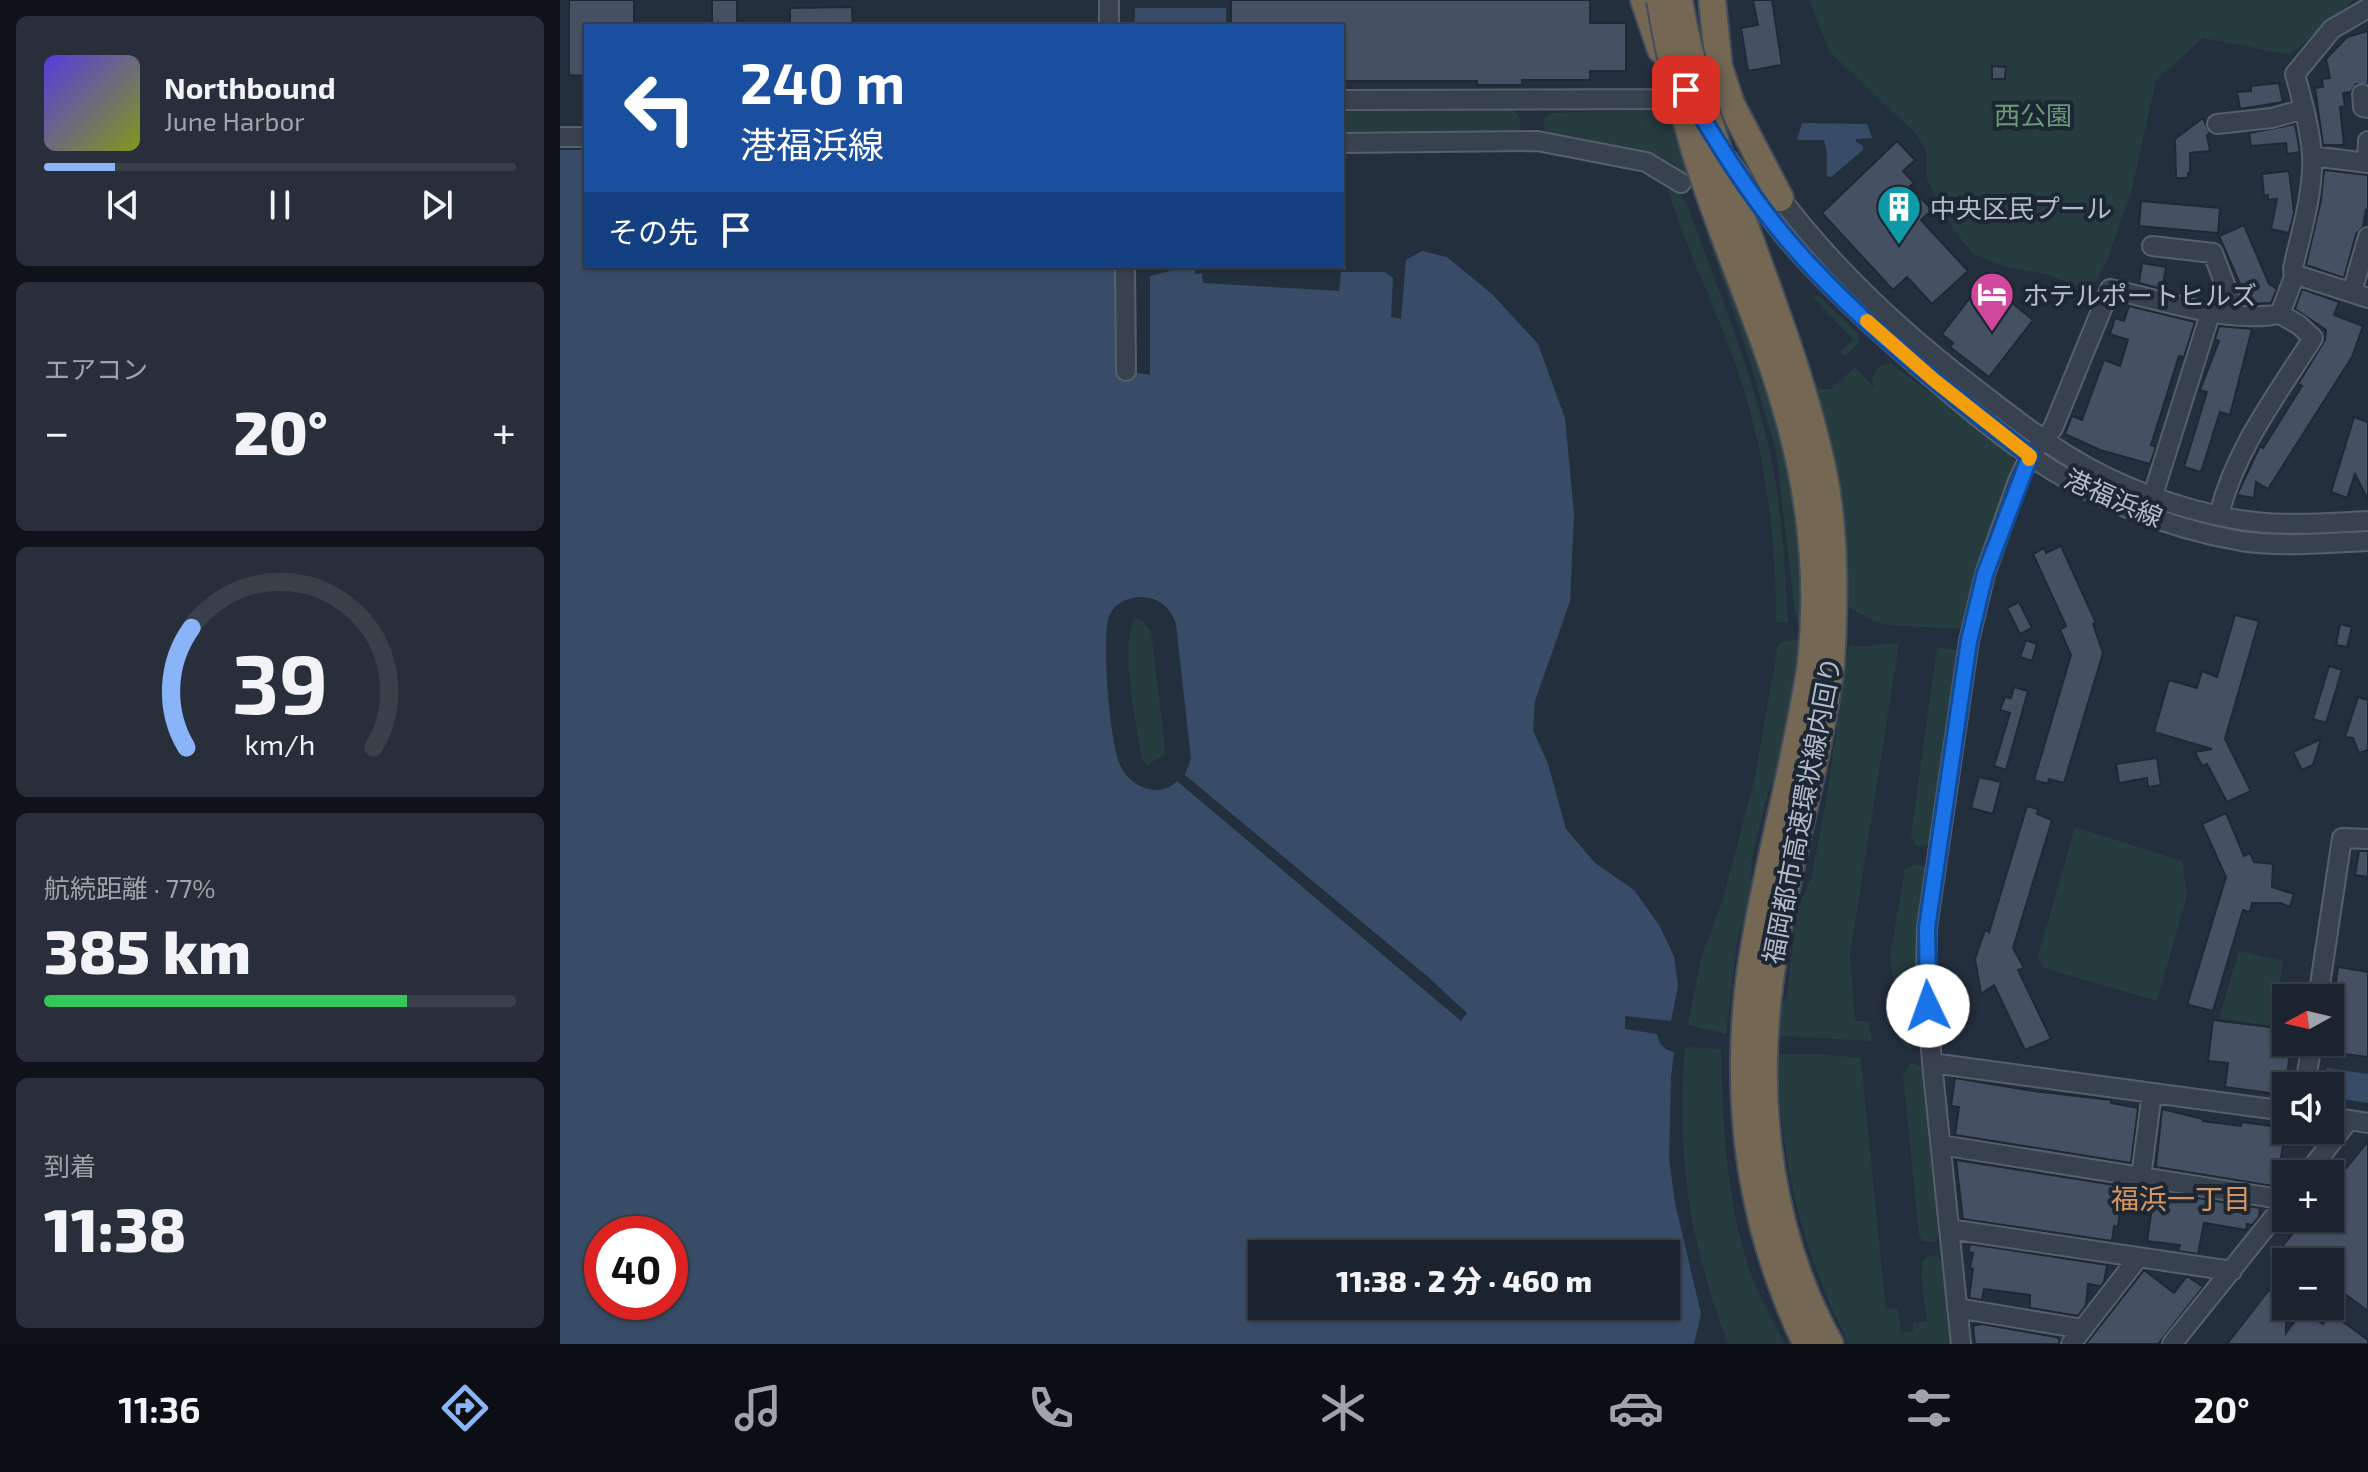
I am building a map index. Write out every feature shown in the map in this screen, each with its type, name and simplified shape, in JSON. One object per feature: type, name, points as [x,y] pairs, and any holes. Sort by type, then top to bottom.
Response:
[{"type":"highway","points":[[1644,0],[1665,64],[1697,87]]},
{"type":"highway","points":[[1661,0],[1674,74],[1695,150],[1771,363],[1804,478],[1821,664],[1795,756],[1765,945],[1745,1033],[1755,1121],[1758,1206],[1769,1251],[1807,1344]]},
{"type":"highway","name":"福岡都市高速環状線内回り","points":[[1681,0],[1691,57],[1714,144],[1794,370],[1824,474],[1833,569],[1821,664]]},
{"type":"highway","points":[[1697,87],[1703,0]]},
{"type":"highway","points":[[1712,0],[1719,67],[1731,104],[1780,198]]},
{"type":"highway","points":[[1755,1121],[1789,1244],[1814,1313],[1830,1344]]},
{"type":"street","points":[[1109,0],[1109,24]]},
{"type":"street","name":"港福浜線","points":[[1661,0],[1719,146],[1784,236],[1890,342],[2030,456],[2077,483],[2147,516],[2186,528],[2242,541],[2294,544],[2368,541]]},
{"type":"street","name":"港福浜線","points":[[1681,0],[1697,87],[1833,263],[1886,315],[1951,370],[2069,457],[2153,495],[2235,519],[2293,524],[2368,521]]},
{"type":"street","points":[[2280,314],[2294,277],[2293,268],[2310,186],[2312,156],[2295,74],[2332,29],[2368,8]]},
{"type":"street","points":[[1344,100],[1659,99],[1697,87]]},
{"type":"street","points":[[2217,124],[2272,118],[2304,109]]},
{"type":"street","points":[[560,137],[584,137]]},
{"type":"street","points":[[1344,143],[1537,141],[1646,162],[1681,183]]},
{"type":"street","points":[[2312,156],[2367,162],[2368,141]]},
{"type":"street","points":[[2294,277],[2360,295],[2368,237]]},
{"type":"street","points":[[2152,246],[2213,253],[2233,315]]},
{"type":"street","points":[[1125,268],[1126,371]]},
{"type":"street","points":[[1961,1344],[1932,1063],[1926,977],[1927,928],[1969,641],[1985,574],[2030,456],[2053,428],[2110,289],[2233,315],[2261,318],[2280,314],[2313,338],[2237,459],[2219,515]]},
{"type":"street","points":[[2153,495],[2211,311]]},
{"type":"street","points":[[2320,984],[2342,838],[2368,839]]},
{"type":"street","points":[[1932,1063],[2272,1109]]},
{"type":"street","points":[[2141,1177],[2152,1093]]},
{"type":"street","points":[[2321,1160],[2359,1121]]},
{"type":"street","points":[[1941,1145],[2272,1199]]},
{"type":"street","points":[[2172,1344],[2272,1219]]},
{"type":"street","points":[[1949,1229],[2232,1271]]},
{"type":"street","points":[[2071,1344],[2138,1258]]},
{"type":"street","points":[[1957,1308],[2083,1329]]},
{"type":"green space","name":"西公園","points":[[1809,0],[2354,0],[2290,55],[2203,38],[2156,80],[2132,189],[2108,258],[2091,291],[2045,274],[2006,267],[1972,253],[1952,227],[1927,180],[1926,149],[1914,132],[1830,52]]},
{"type":"green space","points":[[1670,109],[1693,183],[1650,156],[1572,136],[1552,136],[1544,130],[1544,118],[1551,113]]},
{"type":"green space","points":[[1514,110],[1521,120],[1519,130],[1505,136],[1349,134],[1344,128],[1344,111]]},
{"type":"green space","points":[[1667,186],[1678,191],[1688,207],[1733,328],[1762,421],[1780,515],[1788,623],[1776,622],[1771,524],[1754,427],[1727,341]]},
{"type":"green space","points":[[1696,192],[1772,397],[1794,496],[1799,540],[1800,622],[1797,622],[1794,605],[1776,451],[1749,358],[1693,193]]},
{"type":"green space","points":[[1819,295],[1858,334],[1859,342],[1845,357],[1840,352],[1853,339],[1812,297]]},
{"type":"green space","points":[[1890,363],[1936,397],[1942,398],[1945,404],[2011,454],[2017,465],[1967,624],[1958,629],[1887,625],[1849,607],[1844,516],[1818,389],[1831,389],[1855,367],[1874,388],[1875,371]]},
{"type":"green space","points":[[1135,618],[1142,620],[1151,632],[1165,746],[1164,754],[1148,765],[1142,760],[1129,667],[1129,647]]},
{"type":"green space","points":[[1800,639],[1781,760],[1768,792],[1751,862],[1752,885],[1737,944],[1726,1034],[1688,1025],[1701,959],[1723,899],[1755,777],[1778,645]]},
{"type":"green space","points":[[1899,644],[1850,954],[1855,1021],[1868,1021],[1872,1041],[1779,1036],[1781,1004],[1787,997],[1797,910],[1811,879],[1827,796],[1849,645],[1863,647]]},
{"type":"green space","points":[[1937,647],[1957,650],[1962,656],[1931,843],[1925,847],[1915,845],[1911,836]]},
{"type":"green space","points":[[2075,827],[2182,861],[2187,895],[2157,1001],[2044,968],[2038,956]]},
{"type":"green space","points":[[1916,864],[1924,866],[1928,876],[1916,975],[1922,1041],[1917,1047],[1908,1048],[1900,1040],[1890,955],[1905,869]]},
{"type":"green space","points":[[2239,951],[2283,961],[2280,984],[2272,984],[2272,1027],[2219,1018]]},
{"type":"green space","points":[[1685,1047],[1721,1049],[1725,1135],[1736,1221],[1755,1286],[1785,1344],[1728,1344],[1715,1306],[1688,1198],[1682,1126]]},
{"type":"green space","points":[[1778,1054],[1861,1058],[1886,1310],[1898,1309],[1901,1332],[1913,1331],[1913,1323],[1927,1321],[1922,1264],[1927,1257],[1936,1256],[1944,1263],[1953,1344],[1849,1344],[1818,1275],[1796,1203],[1783,1130]]},
{"type":"green space","points":[[1910,1064],[1916,1064],[1926,1071],[1942,1231],[1935,1242],[1923,1241],[1919,1236],[1903,1074]]},
{"type":"water","points":[[1135,8],[1226,8],[1226,24],[1135,24]]},
{"type":"water","points":[[1802,123],[1867,124],[1872,138],[1856,139],[1863,150],[1831,177],[1827,176],[1824,140],[1797,140]]},
{"type":"water","points":[[560,150],[584,150],[584,268],[1118,268],[1119,378],[1132,378],[1133,372],[1150,375],[1150,276],[1181,268],[1195,268],[1195,274],[1202,273],[1203,283],[1339,291],[1341,272],[1385,272],[1393,278],[1391,317],[1401,319],[1406,260],[1422,251],[1447,257],[1492,294],[1538,344],[1565,418],[1574,514],[1570,601],[1535,701],[1533,730],[1548,764],[1566,829],[1594,862],[1634,890],[1659,925],[1674,956],[1678,986],[1671,1021],[1625,1016],[1625,1029],[1657,1034],[1662,1046],[1674,1052],[1669,1159],[1675,1203],[1701,1314],[1694,1344],[560,1344]],"holes":[[[1141,597],[1163,604],[1176,624],[1191,759],[1185,775],[1427,976],[1467,1013],[1461,1021],[1177,781],[1162,789],[1146,789],[1126,774],[1117,756],[1110,715],[1107,625],[1116,606],[1127,599]]]},
{"type":"water","points":[[2327,1068],[2368,1074],[2368,1103],[2344,1099],[2344,1072],[2326,1072]]},
{"type":"building","points":[[569,0],[634,0],[634,24],[584,24],[584,76],[569,75]]},
{"type":"building","points":[[712,0],[737,0],[737,24],[712,24]]},
{"type":"building","points":[[1231,0],[1590,0],[1590,23],[1626,23],[1626,71],[1590,71],[1590,80],[1522,80],[1522,85],[1477,85],[1477,81],[1344,81],[1344,24],[1231,24]]},
{"type":"building","points":[[1753,0],[1772,0],[1782,65],[1748,71],[1741,28],[1758,25]]},
{"type":"building","points":[[852,7],[853,24],[790,24],[790,8]]},
{"type":"building","points":[[2368,31],[2368,84],[2356,84],[2351,92],[2343,93],[2345,106],[2340,107],[2344,145],[2323,145],[2315,88],[2323,87],[2322,79],[2330,78],[2326,59],[2347,37]]},
{"type":"building","points":[[1992,66],[2006,67],[2005,79],[1992,79]]},
{"type":"building","points":[[2279,83],[2283,102],[2240,109],[2237,92],[2251,91],[2251,86]]},
{"type":"building","points":[[2203,118],[2210,133],[2207,135],[2210,151],[2190,153],[2188,178],[2176,178],[2175,139]]},
{"type":"building","points":[[2295,124],[2300,152],[2287,154],[2286,143],[2251,146],[2249,133]]},
{"type":"building","name":"中央区民プール","points":[[1897,141],[1915,160],[1903,171],[1914,183],[1910,186],[1932,210],[1921,220],[1968,271],[1932,304],[1907,277],[1893,290],[1822,213]]},
{"type":"building","points":[[2324,170],[2368,175],[2368,211],[2363,227],[2356,234],[2344,278],[2306,265],[2321,200]]},
{"type":"building","points":[[2289,171],[2294,212],[2289,233],[2271,229],[2277,199],[2268,200],[2268,195],[2264,196],[2262,174]]},
{"type":"building","points":[[2141,201],[2220,208],[2218,233],[2139,226]]},
{"type":"building","points":[[2244,225],[2269,284],[2277,289],[2271,303],[2243,304],[2239,289],[2242,288],[2219,236]]},
{"type":"building","points":[[2142,263],[2166,267],[2162,289],[2139,283]]},
{"type":"building","name":"ホテルポートヒルズ","points":[[1980,285],[1991,294],[1995,289],[2033,320],[1989,377],[1950,347],[1953,343],[1942,334]]},
{"type":"building","points":[[2302,289],[2339,302],[2334,315],[2363,326],[2352,357],[2268,489],[2256,482],[2254,498],[2237,495],[2260,446],[2263,448],[2302,386],[2298,384],[2325,340],[2326,330],[2295,309]]},
{"type":"building","points":[[2129,306],[2195,322],[2184,357],[2179,356],[2151,445],[2156,447],[2150,464],[2100,450],[2065,434],[2072,416],[2082,420],[2104,360],[2120,366],[2128,340],[2110,334],[2115,318],[2124,321]]},
{"type":"building","points":[[2219,326],[2252,329],[2230,415],[2220,412],[2201,472],[2184,467],[2207,392],[2200,390],[2219,341],[2215,339]]},
{"type":"building","points":[[2354,417],[2368,422],[2368,500],[2355,474],[2347,498],[2331,492]]},
{"type":"building","points":[[2061,546],[2096,623],[2093,624],[2103,653],[2064,783],[2049,779],[2048,784],[2034,780],[2071,655],[2060,630],[2066,626],[2033,554],[2044,548],[2046,553]]},
{"type":"building","points":[[2019,602],[2032,628],[2020,634],[2007,608]]},
{"type":"building","points":[[2235,615],[2259,621],[2225,739],[2251,791],[2227,802],[2207,764],[2202,766],[2195,752],[2212,749],[2154,732],[2169,680],[2197,688],[2202,671],[2217,677]]},
{"type":"building","points":[[2340,624],[2352,627],[2347,647],[2336,645]]},
{"type":"building","points":[[2026,640],[2037,644],[2032,661],[2020,657]]},
{"type":"building","points":[[2329,666],[2342,670],[2326,723],[2313,719]]},
{"type":"building","points":[[2014,687],[2028,691],[2006,770],[1994,766],[2010,713],[2000,710],[2005,697],[2011,698]]},
{"type":"building","points":[[2358,697],[2368,700],[2368,750],[2359,753],[2353,738],[2345,737]]},
{"type":"building","points":[[2321,739],[2313,765],[2302,770],[2293,752]]},
{"type":"building","points":[[2157,758],[2161,785],[2148,787],[2147,778],[2119,783],[2116,764]]},
{"type":"building","points":[[1979,777],[2001,782],[1993,814],[1971,808]]},
{"type":"building","points":[[2027,806],[2038,809],[2037,814],[2052,820],[2013,948],[2024,968],[2018,970],[2051,1039],[2025,1050],[1994,985],[1981,994],[1975,959],[1985,930],[1989,932]]},
{"type":"building","points":[[2226,813],[2244,856],[2250,853],[2254,862],[2273,864],[2272,887],[2294,894],[2290,907],[2280,903],[2252,903],[2250,912],[2243,910],[2213,1011],[2189,1005],[2188,1002],[2226,877],[2202,824]]},
{"type":"building","points":[[2359,851],[2368,851],[2368,877],[2355,875]]},
{"type":"building","points":[[2338,967],[2368,972],[2368,1057],[2344,1054],[2344,984],[2336,984]]},
{"type":"building","points":[[2213,1020],[2272,1027],[2272,1056],[2289,1056],[2288,1072],[2272,1072],[2272,1093],[2225,1087],[2228,1063],[2208,1061]]},
{"type":"building","points":[[1955,1078],[2111,1100],[2111,1103],[2138,1108],[2131,1163],[1955,1135],[1959,1107],[1951,1106]]},
{"type":"building","points":[[2162,1109],[2203,1121],[2272,1126],[2272,1144],[2283,1144],[2281,1160],[2272,1160],[2272,1186],[2156,1167]]},
{"type":"building","points":[[2368,1141],[2368,1311],[2344,1293],[2344,1248],[2282,1247],[2293,1232],[2344,1232],[2344,1171]]},
{"type":"building","points":[[1956,1160],[2260,1208],[2259,1217],[2252,1225],[2247,1224],[2246,1230],[2204,1223],[2198,1254],[2178,1251],[2180,1245],[2147,1241],[2151,1215],[2120,1210],[2112,1241],[1963,1219]]},
{"type":"building","points":[[1970,1244],[2107,1265],[2104,1282],[2101,1286],[2088,1284],[2086,1305],[2078,1316],[2030,1308],[2030,1295],[1984,1289],[1982,1300],[1969,1298],[1973,1269],[1970,1268],[1973,1253],[1968,1252]]},
{"type":"building","points":[[2144,1270],[2174,1293],[2187,1276],[2203,1287],[2158,1344],[2086,1344]]},
{"type":"building","points":[[2272,1286],[2272,1320],[2286,1320],[2286,1333],[2296,1320],[2317,1320],[2323,1324],[2326,1320],[2341,1320],[2368,1340],[2368,1344],[2227,1344]]},
{"type":"building","points":[[1982,1324],[2060,1340],[2059,1344],[1975,1344],[1973,1326]]},
{"type":"slow traffic","points":[[1867,321],[1934,380],[2030,456],[2029,459]]},
{"type":"place","name":"中央区民プール","points":[[1899,246]]},
{"type":"place","name":"ホテルポートヒルズ","points":[[1992,333]]},
{"type":"district","name":"福浜一丁目","points":[[2181,1198]]},
{"type":"route","points":[[1686,90],[1719,146],[1758,201],[1784,236],[1821,276],[1934,380],[2030,456],[1985,574],[1969,641],[1927,928],[1928,1006]]}]
